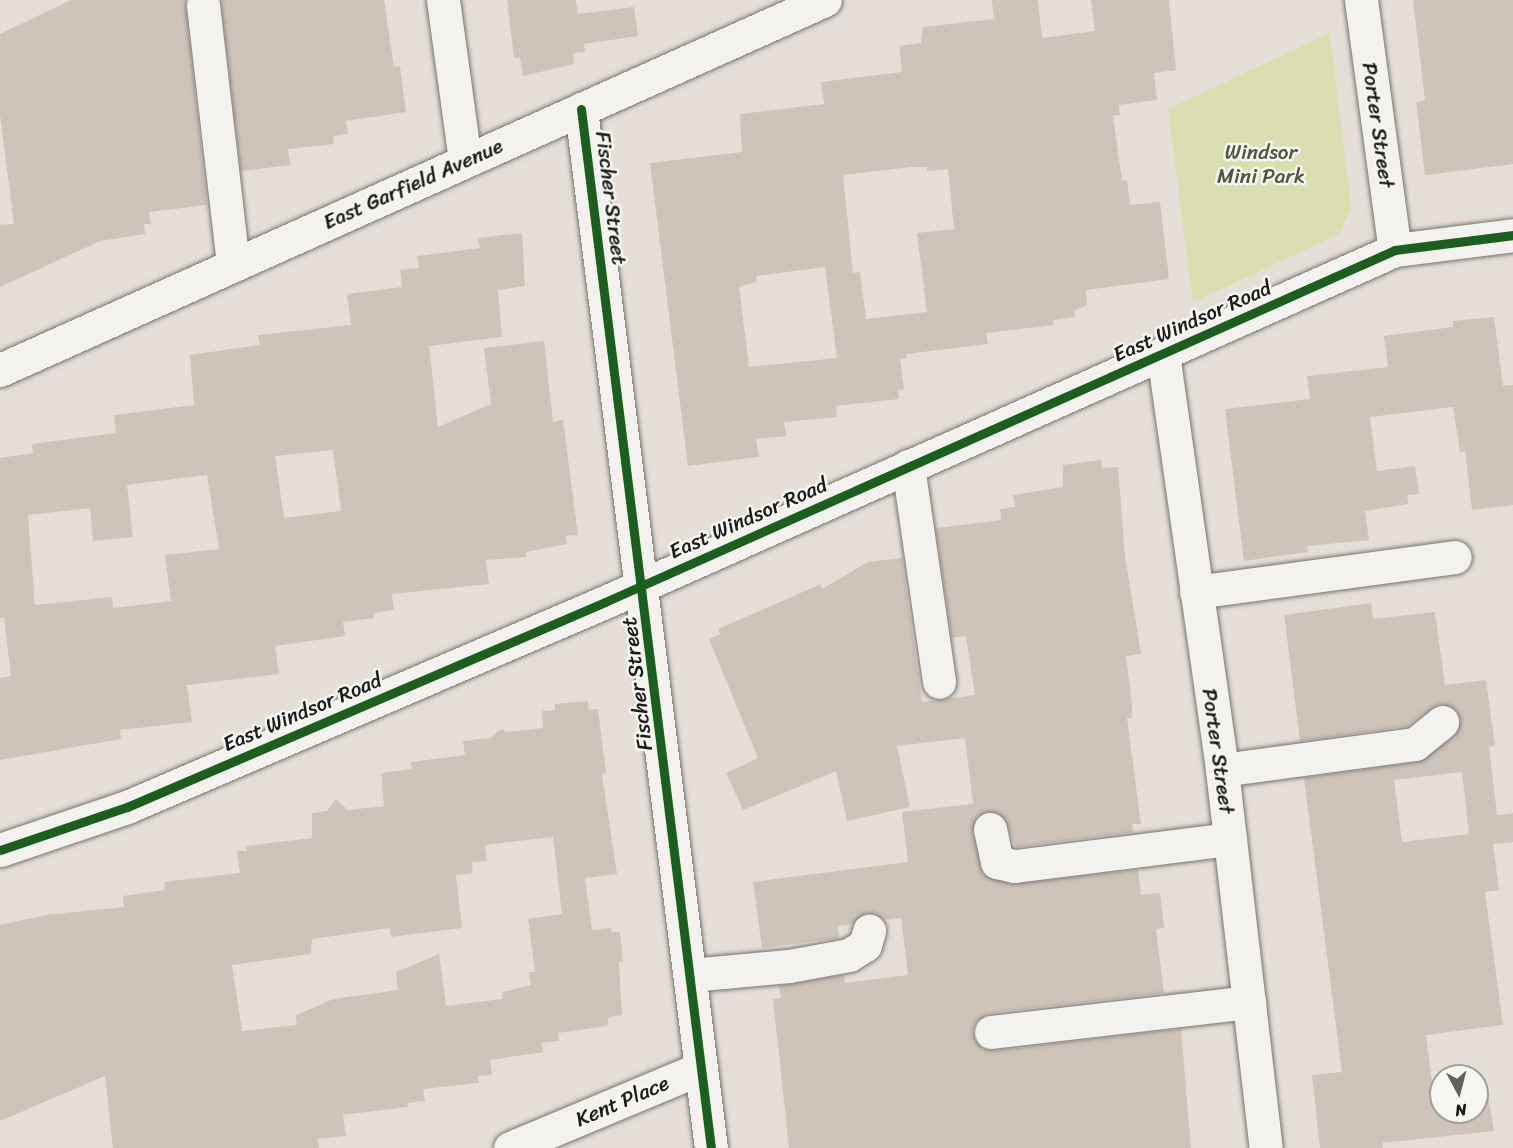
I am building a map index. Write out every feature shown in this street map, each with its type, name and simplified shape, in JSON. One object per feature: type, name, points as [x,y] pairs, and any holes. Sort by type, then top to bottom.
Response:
[{"type":"street","points":[[443,0],[465,161]]},
{"type":"street","name":"Porter Street","points":[[1361,0],[1395,250]]},
{"type":"street","name":"East Garfield Avenue","points":[[0,370],[582,109],[811,3]]},
{"type":"street","points":[[203,5],[233,265]]},
{"type":"street","name":"Fischer Street","points":[[582,109],[644,584],[711,1148]]},
{"type":"street","name":"East Windsor Road","points":[[0,850],[127,807],[644,584],[1395,250],[1513,235]]},
{"type":"street","name":"Porter Street","points":[[1163,354],[1222,770],[1266,1148]]},
{"type":"street","points":[[908,466],[939,682]]},
{"type":"street","points":[[1196,592],[1455,557]]},
{"type":"street","points":[[1222,770],[1415,744],[1442,722]]},
{"type":"street","points":[[990,829],[997,861],[1015,866],[1230,839]]},
{"type":"street","points":[[690,975],[789,966],[849,955],[865,945],[869,931]]},
{"type":"street","points":[[991,1032],[1249,1002]]},
{"type":"street","name":"Kent Place","points":[[510,1148],[701,1068]]},
{"type":"green space","name":"Windsor Mini Park","points":[[1330,33],[1351,208],[1339,234],[1193,302],[1168,109]]},
{"type":"building","points":[[71,0],[185,0],[207,205],[149,212],[151,224],[144,224],[145,234],[100,241],[0,287],[0,225],[14,224],[0,114],[0,34]]},
{"type":"building","points":[[221,0],[384,0],[394,67],[400,66],[406,112],[346,121],[348,134],[333,136],[334,144],[288,149],[290,165],[241,171]]},
{"type":"building","points":[[507,0],[576,0],[578,14],[634,7],[638,36],[584,44],[585,52],[573,53],[574,64],[523,76],[520,57],[514,58]]},
{"type":"building","points":[[992,0],[1038,0],[1042,38],[1095,31],[1091,0],[1169,0],[1176,70],[1154,73],[1157,100],[1119,105],[1120,115],[1113,116],[1122,181],[1127,180],[1130,205],[1160,202],[1169,279],[1086,290],[1087,305],[1074,311],[1075,317],[1053,320],[1054,325],[986,333],[988,344],[906,354],[907,358],[900,359],[904,389],[898,390],[899,399],[836,406],[837,417],[784,422],[786,436],[756,439],[759,457],[688,466],[650,163],[742,152],[740,114],[824,104],[821,82],[902,72],[899,46],[921,43],[923,27],[994,19]],"holes":[[[927,167],[927,171],[948,169],[954,229],[917,233],[927,312],[866,319],[860,272],[853,273],[843,175]],[[825,267],[837,358],[749,367],[739,287],[757,282],[756,276]]]},
{"type":"building","points":[[1413,0],[1513,0],[1513,164],[1425,175],[1416,102],[1425,100]]},
{"type":"building","points":[[522,233],[525,286],[498,290],[502,337],[429,346],[438,427],[491,404],[484,348],[544,341],[553,422],[563,420],[578,535],[566,536],[567,544],[526,552],[526,557],[486,560],[489,584],[392,594],[394,610],[374,613],[374,618],[343,622],[345,636],[275,646],[279,674],[187,685],[192,722],[120,730],[121,739],[0,760],[0,678],[11,676],[4,618],[0,618],[0,458],[33,453],[32,444],[116,433],[114,415],[194,405],[190,355],[260,345],[258,335],[351,325],[347,294],[402,287],[400,270],[419,268],[417,256],[480,248],[478,238]],"holes":[[[333,450],[341,511],[284,518],[275,456]],[[207,475],[219,549],[165,555],[171,601],[113,608],[112,597],[35,605],[28,515],[90,508],[93,541],[133,537],[127,485]]]},
{"type":"building","points":[[1494,317],[1503,386],[1513,385],[1513,505],[1472,510],[1465,451],[1460,452],[1453,407],[1370,417],[1377,471],[1415,466],[1419,494],[1407,495],[1408,504],[1365,511],[1369,540],[1307,546],[1308,552],[1244,561],[1225,409],[1310,399],[1307,376],[1388,367],[1384,336],[1453,327],[1453,321]]},
{"type":"building","points":[[1101,460],[1102,468],[1118,467],[1125,556],[1141,654],[1126,656],[1132,704],[1132,718],[1127,718],[1141,824],[1132,824],[1133,832],[1016,847],[1004,817],[987,811],[977,816],[972,833],[983,875],[1011,884],[1138,870],[1141,895],[1160,893],[1164,928],[1156,929],[1164,993],[989,1013],[974,1024],[973,1035],[983,1049],[993,1051],[1181,1029],[1191,1148],[789,1148],[773,999],[781,998],[779,986],[844,975],[845,983],[908,975],[901,918],[884,920],[875,913],[865,913],[852,924],[838,926],[839,938],[762,948],[753,882],[908,862],[902,812],[973,804],[965,738],[897,746],[910,807],[847,821],[836,771],[743,810],[726,773],[758,758],[709,639],[720,634],[718,629],[821,584],[822,589],[868,562],[902,558],[922,702],[975,695],[966,636],[952,638],[936,528],[1001,520],[1000,509],[1015,507],[1013,495],[1063,487],[1063,465]]},
{"type":"building","points":[[1371,603],[1373,619],[1435,612],[1445,685],[1486,680],[1495,746],[1489,747],[1497,815],[1513,813],[1513,842],[1493,844],[1499,890],[1485,892],[1503,1025],[1426,1035],[1430,1064],[1429,1124],[1489,1124],[1489,1101],[1494,1131],[1382,1143],[1383,1148],[1320,1148],[1312,1075],[1342,1072],[1304,778],[1418,762],[1454,737],[1461,720],[1456,710],[1440,703],[1407,726],[1300,741],[1284,615]],"holes":[[[1462,772],[1469,834],[1402,842],[1394,780]]]},
{"type":"building","points":[[588,701],[589,710],[598,709],[606,773],[602,774],[617,874],[585,878],[592,930],[611,928],[612,932],[620,932],[623,961],[619,962],[622,1015],[609,1017],[607,1026],[558,1033],[559,1041],[542,1043],[543,1052],[490,1060],[492,1075],[478,1076],[479,1083],[423,1089],[425,1101],[407,1103],[408,1107],[343,1115],[346,1136],[318,1139],[319,1148],[113,1148],[105,1076],[0,1121],[0,925],[46,915],[124,907],[123,896],[165,890],[164,882],[240,873],[237,851],[247,851],[246,846],[312,838],[312,813],[327,811],[336,799],[348,810],[384,806],[381,773],[412,769],[411,762],[465,755],[463,741],[490,738],[501,729],[507,732],[543,728],[542,711],[555,710],[555,704]],"holes":[[[553,837],[562,914],[528,919],[535,972],[529,972],[531,985],[503,992],[502,999],[446,1006],[439,954],[396,972],[398,990],[333,999],[296,1015],[297,1025],[242,1031],[232,965],[311,954],[312,939],[390,928],[391,937],[462,928],[456,875],[473,873],[472,862],[487,861],[485,845]]]},
{"type":"cycle path","points":[[581,109],[711,1148]]},
{"type":"cycle path","points":[[0,850],[127,807],[605,602],[1395,250],[1513,235]]}]
